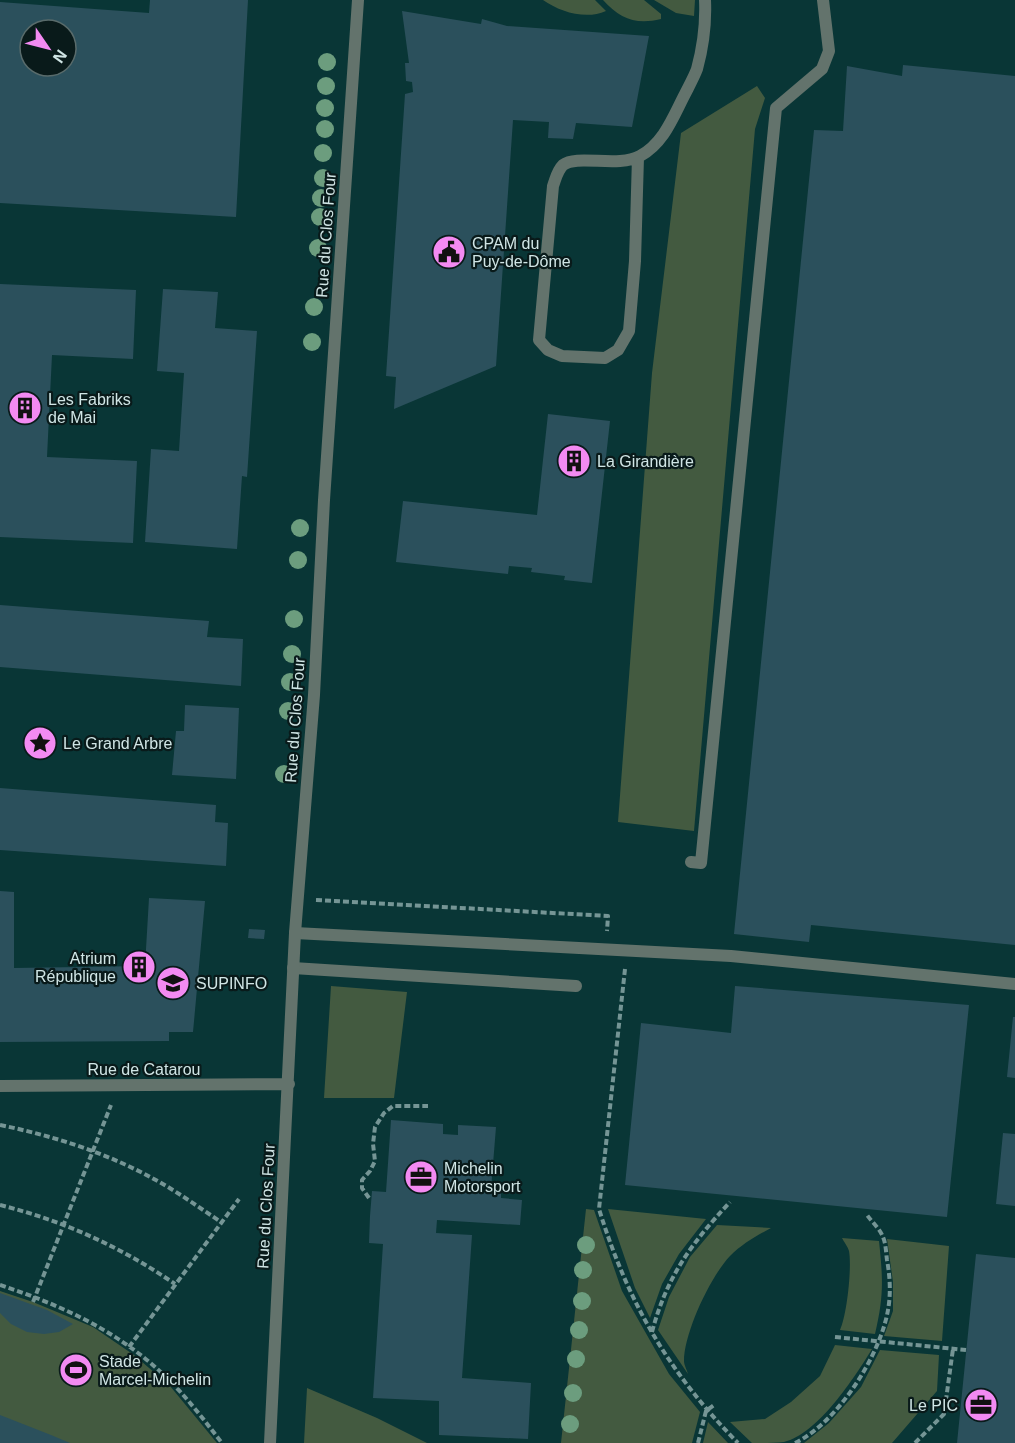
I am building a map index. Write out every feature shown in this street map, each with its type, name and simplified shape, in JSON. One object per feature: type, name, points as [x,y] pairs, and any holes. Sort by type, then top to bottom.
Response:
[{"type":"street","name":"Rue du Clos Four","points":[[270,1443],[297,898],[314,695],[326,476],[358,0]]},
{"type":"street","points":[[638,158],[635,261],[629,331],[618,350],[605,358],[562,356],[548,350],[539,340],[553,186],[557,173],[565,164],[573,160],[616,163],[638,158],[666,132],[696,70],[705,15],[705,0]]},
{"type":"street","points":[[691,862],[701,863],[776,108],[822,69],[829,51],[823,0]]},
{"type":"street","points":[[295,933],[731,956],[1015,984]]},
{"type":"street","points":[[293,968],[576,986]]},
{"type":"street","name":"Rue de Catarou","points":[[0,1086],[289,1084]]},
{"type":"path","points":[[297,898],[608,916],[606,949]]},
{"type":"path","points":[[627,951],[599,1209],[630,1292],[651,1333],[706,1411],[738,1443]]},
{"type":"path","points":[[34,1299],[119,1085]]},
{"type":"path","points":[[369,1198],[362,1188],[362,1180],[375,1161],[373,1144],[375,1128],[384,1113],[393,1106],[428,1106]]},
{"type":"path","points":[[0,1125],[39,1133],[93,1150],[167,1186],[221,1222]]},
{"type":"path","points":[[129,1347],[239,1199]]},
{"type":"path","points":[[651,1333],[675,1272],[710,1224],[730,1202]]},
{"type":"path","points":[[0,1205],[29,1212],[115,1246],[175,1284]]},
{"type":"path","points":[[795,1443],[825,1420],[849,1395],[864,1372],[879,1341],[888,1310],[890,1278],[883,1236],[867,1215]]},
{"type":"path","points":[[0,1285],[99,1326],[129,1347],[164,1375],[189,1401],[222,1443]]},
{"type":"path","points":[[835,1337],[966,1350]]},
{"type":"path","points":[[915,1443],[944,1414],[953,1349]]},
{"type":"path","points":[[698,1443],[706,1411],[714,1405]]},
{"type":"green space","points":[[543,0],[595,0],[606,11],[582,15],[557,8]]},
{"type":"green space","points":[[603,0],[644,0],[661,14],[661,19],[636,21],[629,19],[616,12]]},
{"type":"green space","points":[[654,0],[695,0],[694,16],[676,13]]},
{"type":"green space","points":[[757,86],[765,98],[755,129],[694,831],[618,822],[652,373],[681,133]]},
{"type":"green space","points":[[331,986],[407,992],[394,1098],[324,1098]]},
{"type":"green space","points":[[586,1209],[594,1210],[622,1291],[669,1374],[700,1412],[692,1443],[561,1443]]},
{"type":"green space","points":[[608,1209],[706,1219],[679,1254],[662,1284],[650,1318],[635,1288]]},
{"type":"green space","points":[[717,1225],[771,1228],[749,1240],[730,1256],[714,1277],[688,1336],[684,1364],[688,1374],[658,1330],[669,1297],[690,1257]]},
{"type":"green space","points":[[842,1238],[879,1241],[882,1288],[875,1334],[840,1330],[847,1303],[850,1268],[849,1251]]},
{"type":"green space","points":[[887,1239],[949,1246],[942,1341],[884,1336],[893,1311],[893,1282]]},
{"type":"green space","name":"Stade Marcel-Michelin","points":[[0,1291],[93,1327],[134,1355],[170,1386],[217,1443],[0,1443]]},
{"type":"green space","points":[[835,1345],[872,1349],[834,1403],[810,1428],[784,1442],[752,1443],[730,1422],[765,1419],[791,1402],[820,1376]]},
{"type":"green space","points":[[880,1350],[939,1355],[937,1391],[892,1443],[804,1443],[829,1423],[861,1387]]},
{"type":"green space","points":[[307,1388],[377,1418],[427,1443],[304,1443]]},
{"type":"green space","points":[[708,1422],[728,1443],[703,1443]]},
{"type":"building","points":[[150,0],[248,0],[236,217],[0,203],[0,2],[149,13]]},
{"type":"building","name":"CPAM du Puy-de-Dôme","points":[[402,11],[481,24],[482,19],[507,26],[649,36],[632,127],[576,123],[573,139],[548,138],[549,122],[513,120],[496,366],[394,409],[396,377],[386,376],[405,94],[413,92],[412,82],[406,81],[405,63],[409,63]]},
{"type":"building","points":[[903,65],[1015,76],[1015,945],[811,925],[809,942],[734,934],[814,130],[843,131],[847,66],[902,76]]},
{"type":"building","name":"Les Fabriks de Mai","points":[[0,284],[136,290],[133,359],[52,355],[47,457],[137,461],[133,543],[0,537]]},
{"type":"building","points":[[163,289],[218,292],[215,328],[257,331],[247,477],[242,476],[237,549],[145,542],[151,449],[179,451],[184,373],[157,371]]},
{"type":"building","name":"La Girandière","points":[[548,414],[610,421],[592,583],[564,580],[565,576],[531,572],[532,568],[509,566],[508,574],[396,562],[403,501],[537,515]]},
{"type":"building","points":[[0,605],[209,621],[207,637],[243,639],[241,686],[0,667]]},
{"type":"building","points":[[185,705],[239,708],[236,779],[172,775],[176,731],[184,731]]},
{"type":"building","points":[[0,788],[216,805],[215,822],[228,823],[226,866],[0,850]]},
{"type":"building","name":"Atrium République","points":[[0,891],[14,892],[14,968],[145,966],[149,898],[205,901],[193,1032],[169,1032],[169,1041],[0,1042]]},
{"type":"building","points":[[249,929],[265,930],[264,939],[248,938]]},
{"type":"building","points":[[735,986],[969,1005],[947,1217],[625,1185],[641,1023],[731,1033]]},
{"type":"building","points":[[1013,1017],[1015,1017],[1015,1078],[1007,1077]]},
{"type":"building","points":[[391,1120],[443,1124],[443,1134],[458,1135],[458,1125],[496,1127],[491,1189],[501,1190],[501,1198],[522,1200],[520,1225],[437,1220],[436,1233],[472,1235],[462,1378],[531,1383],[528,1439],[439,1435],[439,1401],[373,1398],[383,1244],[369,1243],[370,1216],[372,1191],[386,1192]]},
{"type":"building","points":[[1003,1133],[1015,1134],[1015,1206],[996,1204]]},
{"type":"building","points":[[976,1254],[1015,1258],[1015,1443],[957,1443]]},
{"type":"building","points":[[0,1293],[47,1310],[73,1324],[59,1332],[44,1334],[27,1332],[11,1324],[0,1313]]},
{"type":"building","points":[[0,1415],[51,1435],[70,1443],[0,1443]]},
{"type":"place","name":"CPAM du Puy-de-Dôme","points":[[449,252]]},
{"type":"place","name":"Les Fabriks de Mai","points":[[25,408]]},
{"type":"place","name":"La Girandière","points":[[574,461]]},
{"type":"place","name":"Le Grand Arbre","points":[[40,743]]},
{"type":"place","name":"Atrium République","points":[[139,967]]},
{"type":"place","name":"SUPINFO","points":[[173,983]]},
{"type":"place","name":"Michelin Motorsport","points":[[421,1177]]},
{"type":"place","name":"Stade Marcel-Michelin","points":[[76,1370]]},
{"type":"place","name":"Le PIC","points":[[981,1405]]}]
